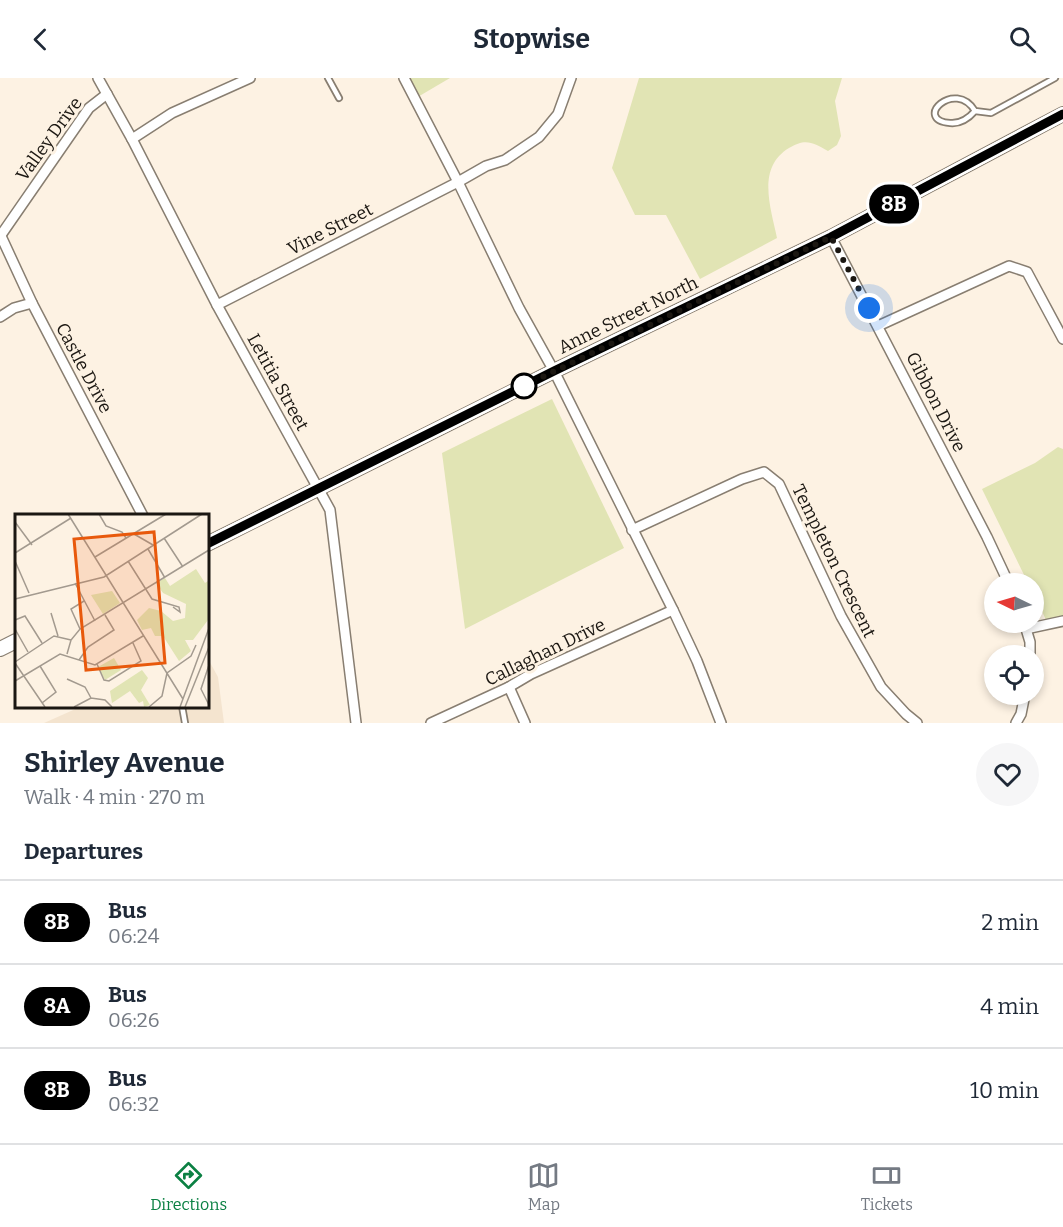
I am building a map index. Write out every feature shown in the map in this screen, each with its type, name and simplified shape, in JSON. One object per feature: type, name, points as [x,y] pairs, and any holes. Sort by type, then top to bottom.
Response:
[{"type":"street","name":"Letitia Street","points":[[98,78],[217,305],[330,510],[356,723]]},
{"type":"street","points":[[132,139],[172,113],[250,78]]},
{"type":"street","points":[[405,78],[698,661],[721,723]]},
{"type":"street","name":"Vine Street","points":[[217,305],[486,166],[506,160],[539,137],[558,114],[571,78]]},
{"type":"street","name":"Valley Drive","points":[[0,235],[89,108],[107,94]]},
{"type":"street","name":"Anne Street North","points":[[208,544],[554,371],[831,237],[1063,114]]},
{"type":"street","name":"Castle Drive","points":[[0,235],[32,303],[142,514]]},
{"type":"street","name":"Gibbon Drive","points":[[831,237],[1004,573]]},
{"type":"street","points":[[878,326],[1009,266],[1027,272],[1063,339]]},
{"type":"street","points":[[0,317],[14,308],[32,303]]},
{"type":"street","name":"Templeton Crescent","points":[[632,530],[742,479],[764,472],[779,484],[841,616],[880,687],[917,723]]},
{"type":"street","name":"Callaghan Drive","points":[[431,723],[509,687],[531,674],[673,610]]},
{"type":"street","points":[[1044,624],[1063,621]]},
{"type":"street","points":[[0,649],[15,642]]},
{"type":"street","points":[[509,687],[525,723]]},
{"type":"street","points":[[1016,723],[1023,705]]},
{"type":"lane","points":[[328,78],[339,98]]},
{"type":"lane","points":[[975,111],[992,113],[1055,78]]},
{"type":"lane","points":[[968,96],[975,111]]},
{"type":"lane","points":[[937,98],[935,110],[941,121],[957,123],[971,116],[975,111]]},
{"type":"lane","points":[[182,708],[185,723]]},
{"type":"shaded area","points":[[208,659],[218,677],[224,723],[44,723],[78,708],[208,708]]},
{"type":"green space","points":[[406,78],[450,78],[416,98]]},
{"type":"green space","points":[[639,78],[842,78],[835,101],[841,136],[837,145],[828,151],[813,143],[800,143],[779,156],[772,166],[768,189],[777,238],[700,279],[666,215],[635,215],[612,168]]},
{"type":"green space","points":[[552,399],[624,548],[465,629],[442,453]]},
{"type":"green space","points":[[1058,447],[1063,449],[1063,617],[1046,620],[1044,616],[1044,573],[1023,573],[982,489],[1035,463]]},
{"type":"bus line","name":"8B","points":[[208,544],[554,371],[831,237],[1063,114]]},
{"type":"route","points":[[524,386],[831,237],[869,308]]}]
